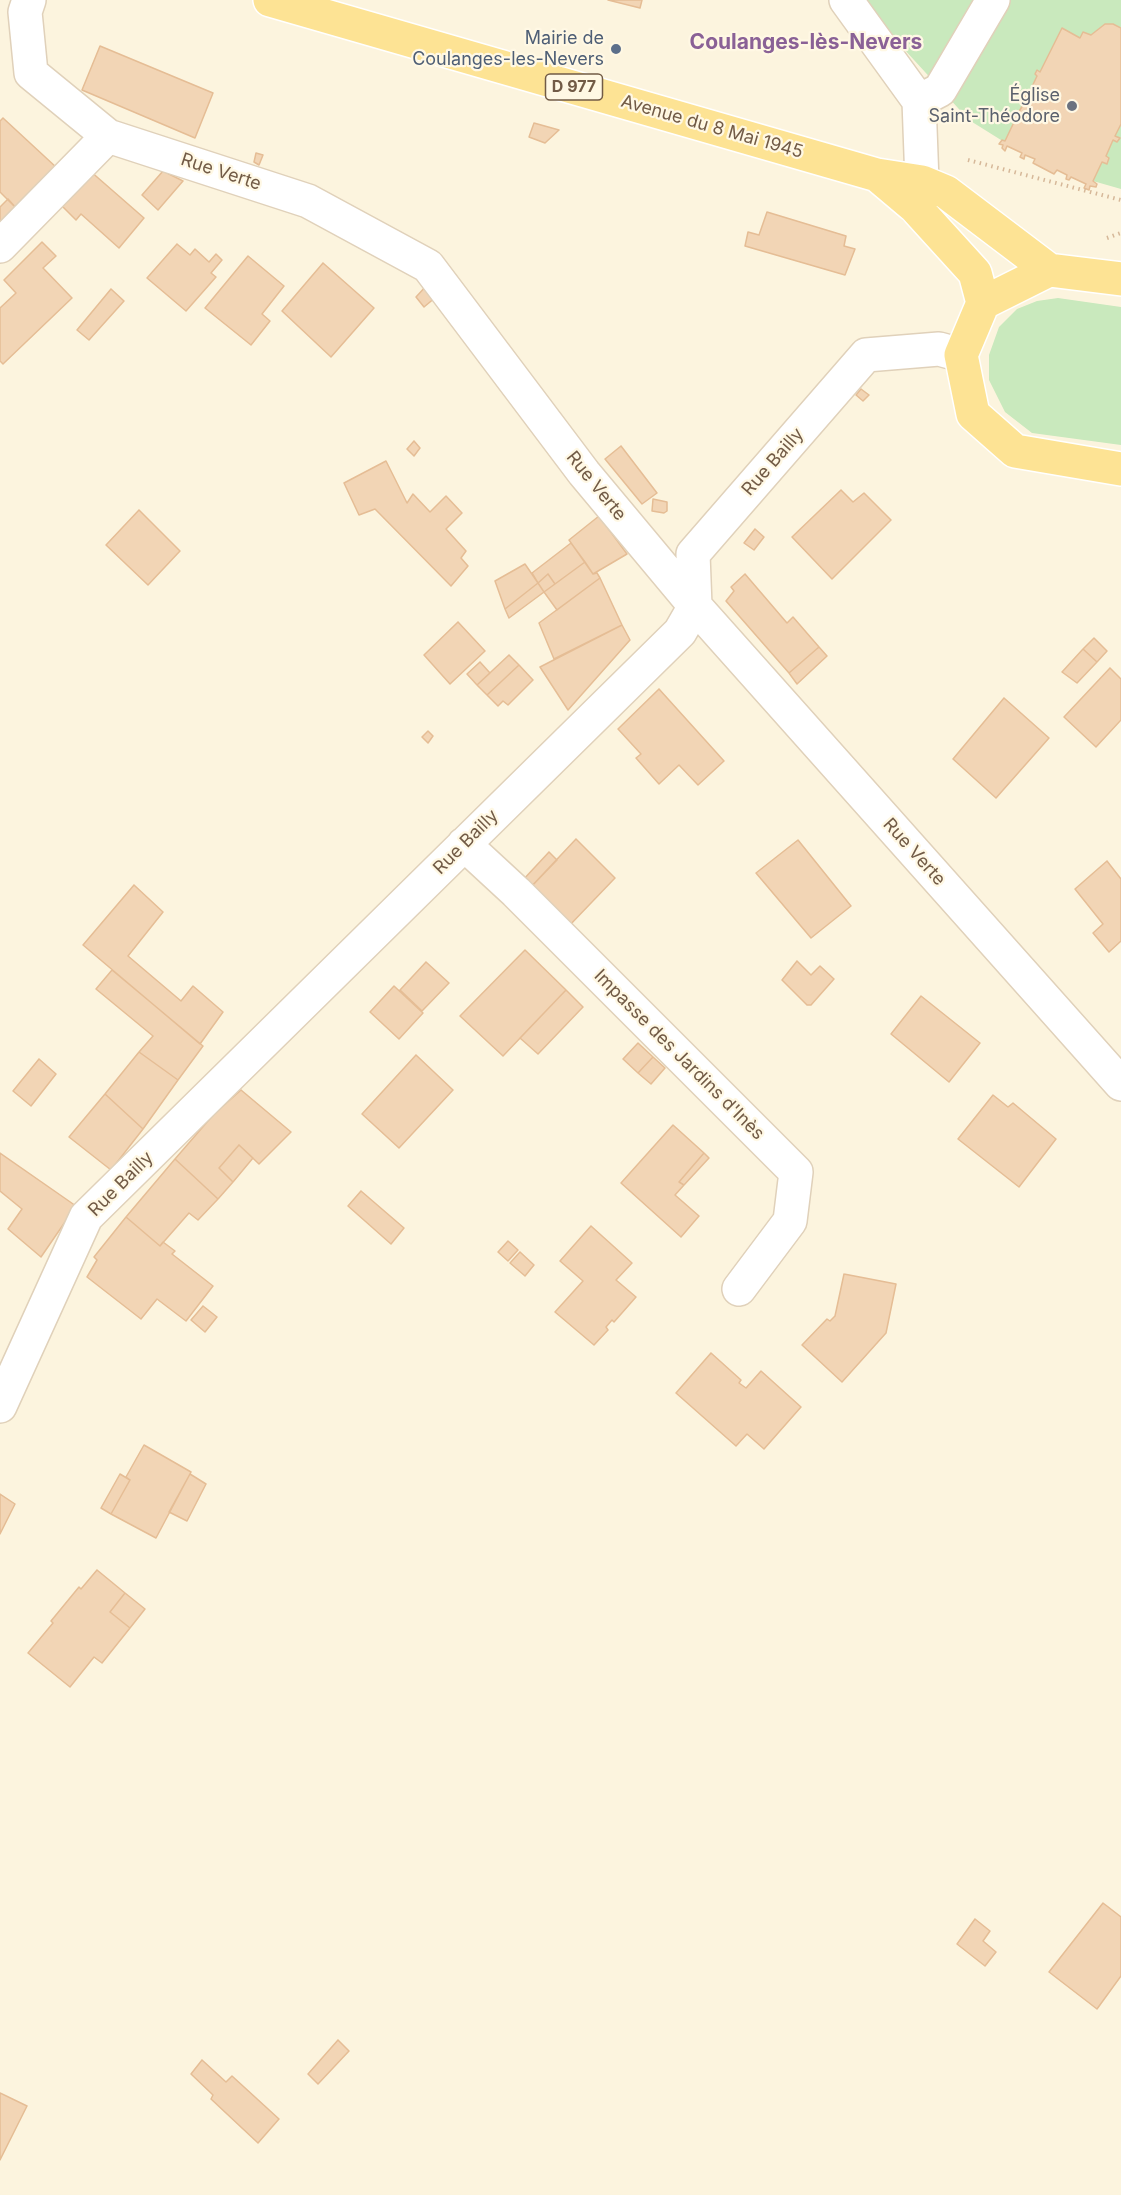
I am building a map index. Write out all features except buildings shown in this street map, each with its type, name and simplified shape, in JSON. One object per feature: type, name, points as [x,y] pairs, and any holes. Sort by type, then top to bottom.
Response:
[{"type":"main road","name":"Avenue du 8 Mai 1945","points":[[270,0],[877,175],[918,194],[946,192],[1049,270]]},
{"type":"main road","points":[[918,194],[975,273],[983,303],[961,355],[974,414],[1016,451],[1121,469]]},
{"type":"main road","points":[[983,303],[1049,270],[1121,279]]},
{"type":"street","name":"Rue Verte","points":[[29,0],[25,12],[31,73],[108,136],[308,201],[428,266],[584,473],[695,606],[1121,1084]]},
{"type":"street","points":[[846,0],[920,101],[921,147],[918,194]]},
{"type":"street","points":[[920,101],[940,90],[993,0]]},
{"type":"street","points":[[0,246],[108,136]]},
{"type":"street","name":"Rue Bailly","points":[[0,1406],[86,1217],[680,632],[695,606],[693,554],[866,355],[939,349],[961,355]]},
{"type":"street","name":"Impasse des Jardins d'Inès","points":[[464,844],[516,892],[796,1172],[790,1221],[738,1289]]},
{"type":"path","points":[[921,147],[1121,200]]},
{"type":"green space","points":[[859,0],[1121,0],[1121,28],[1113,24],[1105,24],[1091,35],[1083,32],[1080,38],[1062,28],[1040,72],[1037,70],[1035,74],[1037,76],[1029,93],[1026,92],[1023,96],[1027,98],[1017,115],[1014,114],[1015,120],[1005,141],[969,120]]},
{"type":"green space","points":[[1121,124],[1121,189],[1093,181],[1102,162],[1107,163],[1109,159],[1106,156],[1113,140],[1117,142],[1119,138],[1115,136]]},
{"type":"green space","points":[[1058,298],[1121,307],[1121,445],[1032,433],[1005,412],[989,380],[989,355],[999,327],[1017,309],[1037,301]]},
{"type":"place","name":"Mairie de Coulanges-les-Nevers","points":[[616,49]]},
{"type":"place","name":"Église Saint-Théodore","points":[[1072,106]]},
{"type":"district","name":"Coulanges-lès-Nevers","points":[[806,43]]}]
